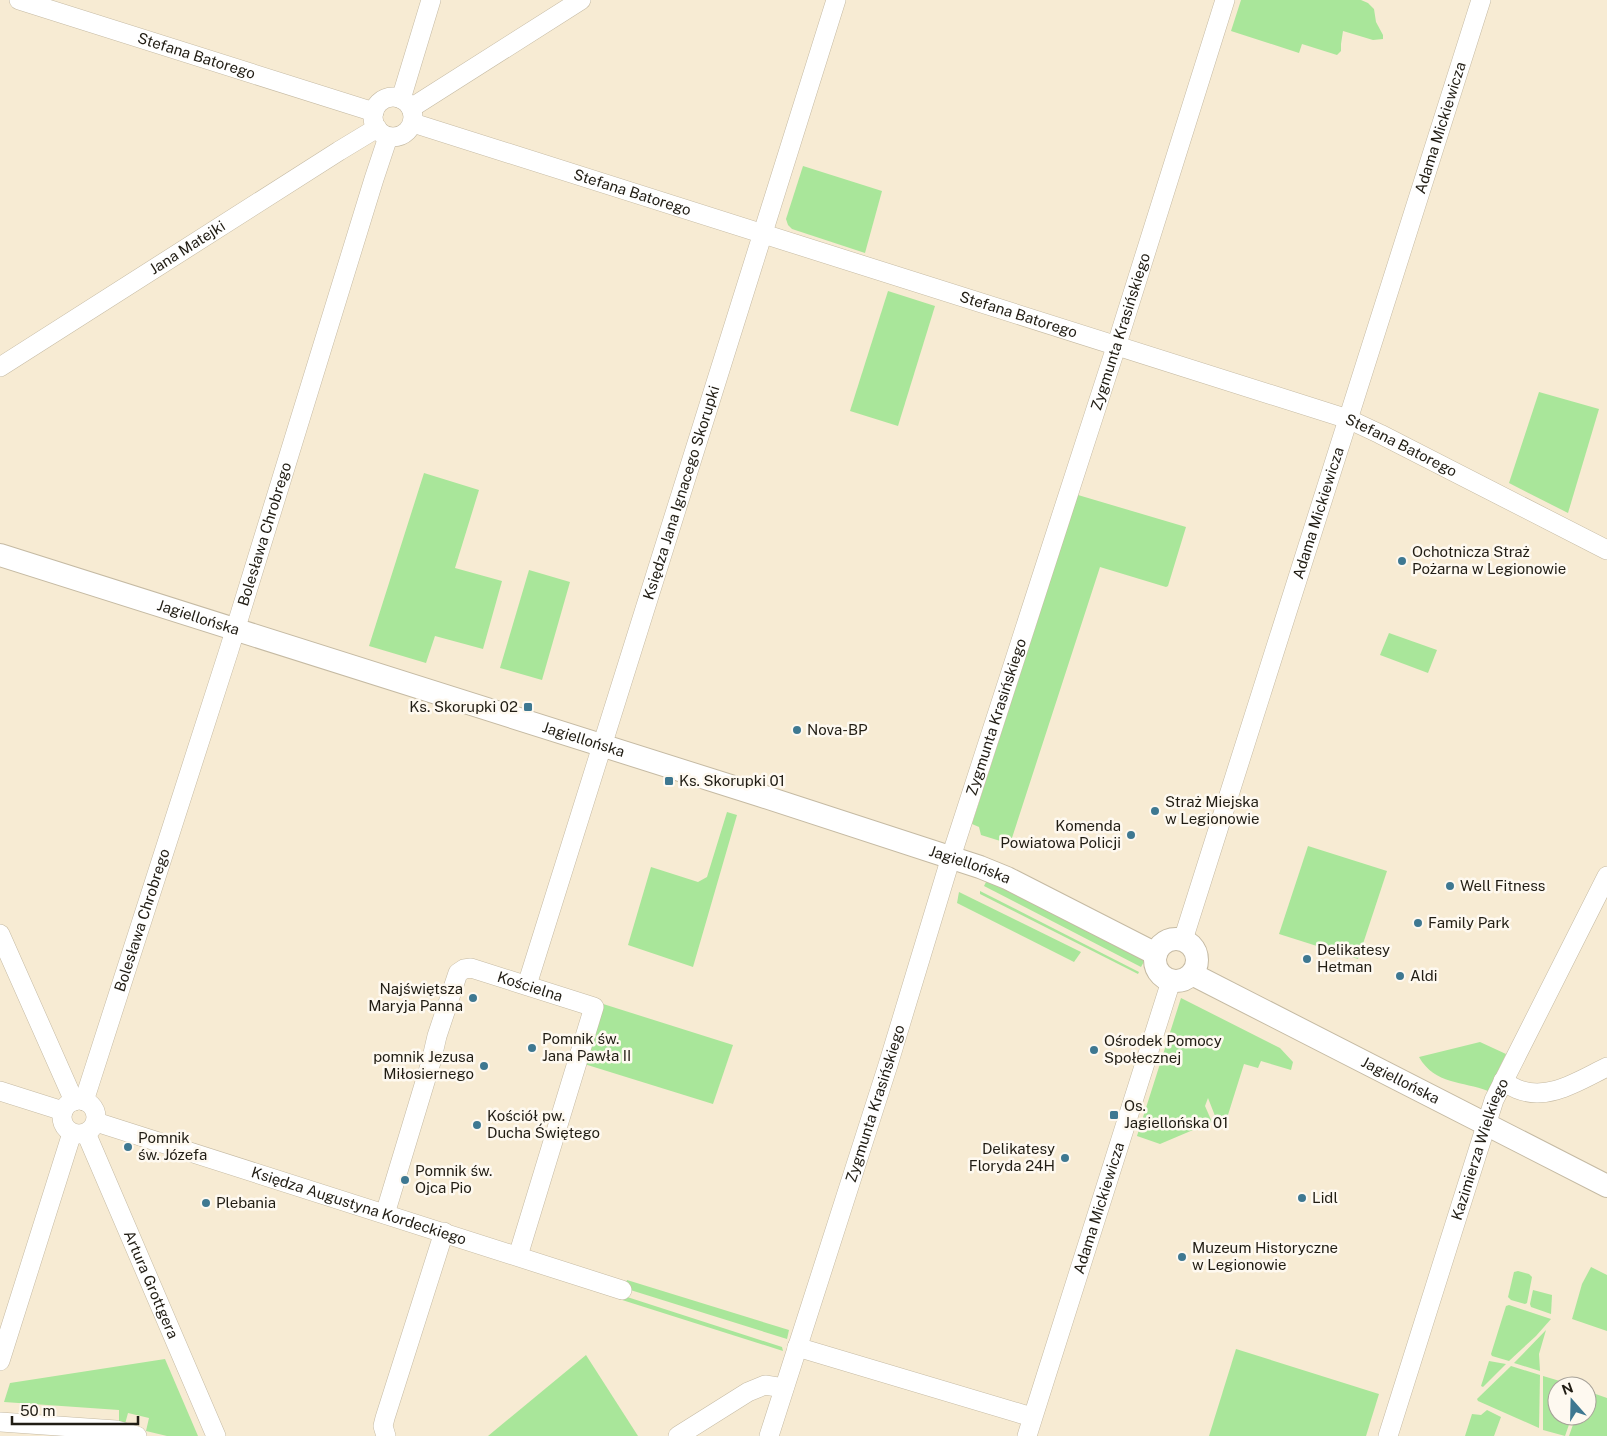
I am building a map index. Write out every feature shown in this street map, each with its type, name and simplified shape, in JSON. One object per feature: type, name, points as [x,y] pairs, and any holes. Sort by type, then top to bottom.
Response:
[{"type":"street","name":"Stefana Batorego","points":[[18,0],[380,126]]},
{"type":"street","points":[[408,110],[394,97],[382,101],[380,126],[394,137],[406,133],[408,110],[431,0]]},
{"type":"street","points":[[408,110],[581,0]]},
{"type":"street","name":"Księdza Jana Ignacego Skorupki","points":[[527,985],[836,0]]},
{"type":"street","name":"Zygmunta Krasińskiego","points":[[769,1436],[1225,0]]},
{"type":"street","name":"Adama Mickiewicza","points":[[1183,940],[1481,0]]},
{"type":"street","name":"Stefana Batorego","points":[[408,110],[762,234],[1348,420],[1380,434],[1607,550]]},
{"type":"street","name":"Jana Matejki","points":[[0,368],[380,126]]},
{"type":"street","name":"Bolesława Chrobrego","points":[[74,1104],[235,629],[374,179],[380,126]]},
{"type":"street","name":"Jagiellońska","points":[[0,555],[952,857],[1007,878],[1156,954]]},
{"type":"street","name":"Kazimierza Wielkiego","points":[[1388,1436],[1494,1100],[1607,876]]},
{"type":"street","points":[[0,934],[74,1104]]},
{"type":"street","points":[[1183,940],[1192,947],[1197,957],[1195,969],[1192,974],[1183,980],[1171,981],[1157,971],[1156,954],[1166,941],[1183,940]]},
{"type":"street","name":"Kościelna","points":[[385,1214],[431,1062],[437,1036],[458,972],[471,968],[527,985],[594,1007],[518,1256]]},
{"type":"street","name":"Jagiellońska","points":[[1192,974],[1607,1186]]},
{"type":"street","name":"Adama Mickiewicza","points":[[1027,1436],[1171,981]]},
{"type":"street","points":[[1503,1081],[1517,1090],[1544,1093],[1556,1091],[1607,1067]]},
{"type":"street","points":[[0,1091],[74,1104],[90,1104],[94,1110],[85,1129],[0,1361]]},
{"type":"street","points":[[74,1104],[62,1118],[64,1124],[85,1129]]},
{"type":"street","name":"Księdza Augustyna Kordeckiego","points":[[85,1129],[385,1214],[622,1290]]},
{"type":"street","name":"Artura Grottgera","points":[[85,1129],[216,1436]]},
{"type":"street","points":[[386,1436],[383,1426],[385,1418],[444,1232]]},
{"type":"street","points":[[797,1347],[1032,1417]]},
{"type":"street","points":[[678,1436],[748,1392],[765,1384],[784,1388]]},
{"type":"street","points":[[0,1422],[116,1430],[137,1436]]},
{"type":"green space","points":[[1241,0],[1361,0],[1368,3],[1374,9],[1376,22],[1383,35],[1383,39],[1373,40],[1343,31],[1341,51],[1337,55],[1302,44],[1299,53],[1231,31]]},
{"type":"green space","points":[[803,166],[882,191],[865,253],[792,229],[788,225],[786,219]]},
{"type":"green space","points":[[888,291],[935,306],[898,426],[850,411]]},
{"type":"green space","points":[[1539,392],[1599,409],[1568,513],[1509,483]]},
{"type":"green space","points":[[424,473],[479,490],[455,568],[502,581],[483,649],[435,636],[426,663],[369,646]]},
{"type":"green space","points":[[1078,495],[1186,527],[1168,586],[1166,587],[1100,567],[1010,844],[981,835],[979,827],[972,824]]},
{"type":"green space","points":[[529,570],[570,582],[542,680],[500,668]]},
{"type":"green space","points":[[1389,633],[1437,650],[1428,673],[1380,655]]},
{"type":"green space","points":[[727,812],[737,815],[693,967],[628,945],[651,867],[698,882],[707,877]]},
{"type":"green space","points":[[1308,846],[1387,871],[1358,959],[1279,934]]},
{"type":"green space","points":[[988,878],[1145,960],[1141,967],[984,886]]},
{"type":"green space","points":[[980,891],[1139,972],[1138,974],[980,894]]},
{"type":"green space","points":[[959,892],[1081,952],[1074,962],[957,903]]},
{"type":"green space","points":[[1181,998],[1280,1048],[1293,1062],[1291,1070],[1261,1061],[1258,1068],[1244,1064],[1227,1118],[1217,1121],[1208,1098],[1205,1106],[1212,1122],[1208,1124],[1203,1121],[1198,1122],[1194,1125],[1193,1130],[1160,1144],[1137,1136]]},
{"type":"green space","points":[[600,1003],[733,1045],[713,1104],[581,1063]]},
{"type":"green space","points":[[1480,1042],[1506,1054],[1488,1091],[1441,1077],[1433,1073],[1419,1057]]},
{"type":"green space","points":[[1591,1267],[1607,1275],[1607,1331],[1572,1319],[1582,1284]]},
{"type":"green space","points":[[1518,1271],[1529,1274],[1532,1277],[1527,1303],[1525,1304],[1511,1300],[1508,1297],[1514,1272]]},
{"type":"green space","points":[[627,1280],[789,1330],[787,1339],[624,1288]]},
{"type":"green space","points":[[1533,1290],[1552,1295],[1551,1314],[1531,1307]]},
{"type":"green space","points":[[621,1295],[782,1347],[783,1351],[619,1299]]},
{"type":"green space","points":[[1509,1305],[1551,1319],[1509,1361],[1492,1356],[1491,1354],[1506,1306]]},
{"type":"green space","points":[[1546,1330],[1539,1354],[1540,1371],[1514,1363]]},
{"type":"green space","points":[[1236,1349],[1379,1394],[1366,1436],[1209,1436]]},
{"type":"green space","points":[[586,1355],[638,1436],[488,1436]]},
{"type":"green space","points":[[165,1359],[198,1436],[167,1436],[146,1431],[149,1418],[128,1413],[125,1424],[119,1423],[119,1410],[4,1402],[10,1383]]},
{"type":"green space","points":[[1489,1361],[1506,1364],[1483,1387],[1481,1386]]},
{"type":"green space","points":[[1511,1366],[1540,1375],[1539,1428],[1477,1399]]},
{"type":"green space","points":[[1543,1376],[1547,1377],[1547,1426],[1568,1426],[1565,1436],[1543,1430]]},
{"type":"green space","points":[[1597,1394],[1607,1398],[1607,1436],[1569,1436],[1572,1426],[1597,1426]]},
{"type":"green space","points":[[1487,1410],[1501,1417],[1494,1436],[1465,1436],[1472,1414],[1481,1415]]},
{"type":"place","name":"Ochotnicza Straż Pożarna w Legionowie","points":[[1402,561]]},
{"type":"place","name":"Ks. Skorupki 02","points":[[528,707]]},
{"type":"place","name":"Nova-BP","points":[[797,730]]},
{"type":"place","name":"Ks. Skorupki 01","points":[[669,781]]},
{"type":"place","name":"Straż Miejska w Legionowie","points":[[1155,811]]},
{"type":"place","name":"Komenda Powiatowa Policji","points":[[1131,835]]},
{"type":"place","name":"Well Fitness","points":[[1450,886]]},
{"type":"place","name":"Family Park","points":[[1418,923]]},
{"type":"place","name":"Delikatesy Hetman","points":[[1307,959]]},
{"type":"place","name":"Aldi","points":[[1400,976]]},
{"type":"place","name":"Najświętsza Maryja Panna","points":[[473,998]]},
{"type":"place","name":"Pomnik św. Jana Pawła II","points":[[532,1048]]},
{"type":"place","name":"Ośrodek Pomocy Społecznej","points":[[1094,1050]]},
{"type":"place","name":"pomnik Jezusa Miłosiernego","points":[[484,1066]]},
{"type":"place","name":"Os. Jagiellońska 01","points":[[1114,1115]]},
{"type":"place","name":"Kościół pw. Ducha Świętego","points":[[477,1125]]},
{"type":"place","name":"Pomnik św. Józefa","points":[[128,1147]]},
{"type":"place","name":"Delikatesy Floryda 24H","points":[[1065,1158]]},
{"type":"place","name":"Pomnik św. Ojca Pio","points":[[405,1180]]},
{"type":"place","name":"Lidl","points":[[1302,1198]]},
{"type":"place","name":"Plebania","points":[[206,1203]]},
{"type":"place","name":"Muzeum Historyczne w Legionowie","points":[[1182,1257]]}]
